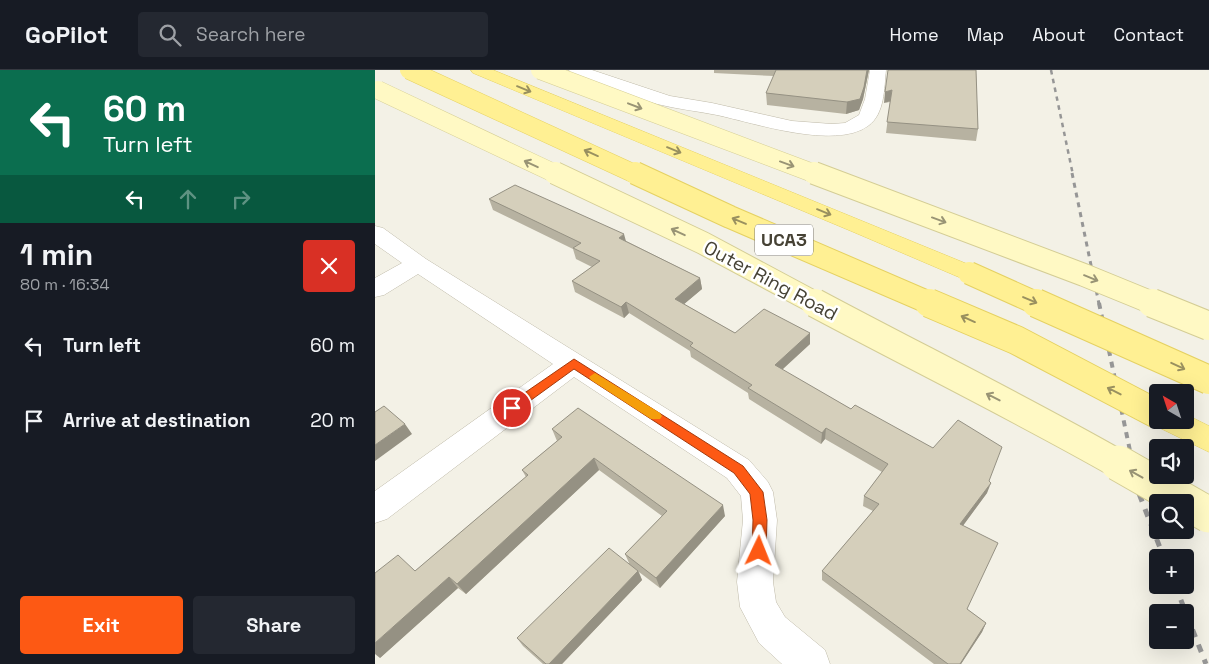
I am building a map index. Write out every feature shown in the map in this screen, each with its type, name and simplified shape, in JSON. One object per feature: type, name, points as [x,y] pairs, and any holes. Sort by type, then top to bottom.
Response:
[{"type":"main road","name":"Outer Ring Road","points":[[409,70],[730,217],[1016,340],[1149,410]]},
{"type":"main road","name":"UCA3","points":[[479,70],[868,230],[1107,333],[1209,380]]},
{"type":"main road","points":[[540,70],[1075,271],[1209,326]]},
{"type":"main road","name":"Outer Ring Road","points":[[378,90],[703,243],[969,385],[1057,429],[1209,515]]},
{"type":"main road","points":[[1188,429],[1209,440]]},
{"type":"street","points":[[577,70],[662,100],[804,129],[841,129],[861,123],[872,109],[877,70]]},
{"type":"street","points":[[375,233],[418,264],[738,469],[757,492],[760,520],[755,582],[758,607],[772,630],[811,664]]},
{"type":"street","points":[[375,289],[418,264]]},
{"type":"street","points":[[375,509],[574,363]]},
{"type":"building","points":[[776,70],[867,70],[860,99],[847,102],[766,93]]},
{"type":"building","points":[[888,70],[976,70],[978,129],[887,122],[892,90],[885,92]]},
{"type":"building","points":[[515,185],[624,234],[619,238],[700,278],[675,299],[735,333],[764,309],[810,333],[775,365],[851,409],[855,405],[933,448],[958,420],[1002,447],[989,481],[991,483],[960,524],[998,543],[967,609],[986,623],[960,664],[948,664],[822,571],[879,504],[864,496],[888,464],[826,428],[822,433],[748,388],[752,385],[690,346],[693,343],[626,302],[621,307],[572,281],[600,261],[573,248],[581,243],[489,199]]},
{"type":"building","points":[[384,406],[405,424],[375,445],[375,412]]},
{"type":"building","points":[[578,408],[723,505],[656,578],[625,554],[667,511],[594,458],[457,584],[449,577],[375,643],[375,573],[398,555],[415,571],[528,475],[522,470],[562,437],[552,429]]},
{"type":"building","points":[[609,548],[638,571],[549,664],[546,664],[517,638]]},
{"type":"railway","points":[[1051,70],[1073,175]]},
{"type":"railway","points":[[1072,173],[1099,304]]},
{"type":"railway","points":[[1099,303],[1133,465]]},
{"type":"railway","points":[[1132,463],[1138,491],[1161,549]]},
{"type":"railway","points":[[1179,594],[1206,664]]},
{"type":"slow traffic","points":[[595,377],[656,416]]},
{"type":"route","points":[[512,408],[574,363],[738,469],[757,492],[760,520],[759,551]]}]
